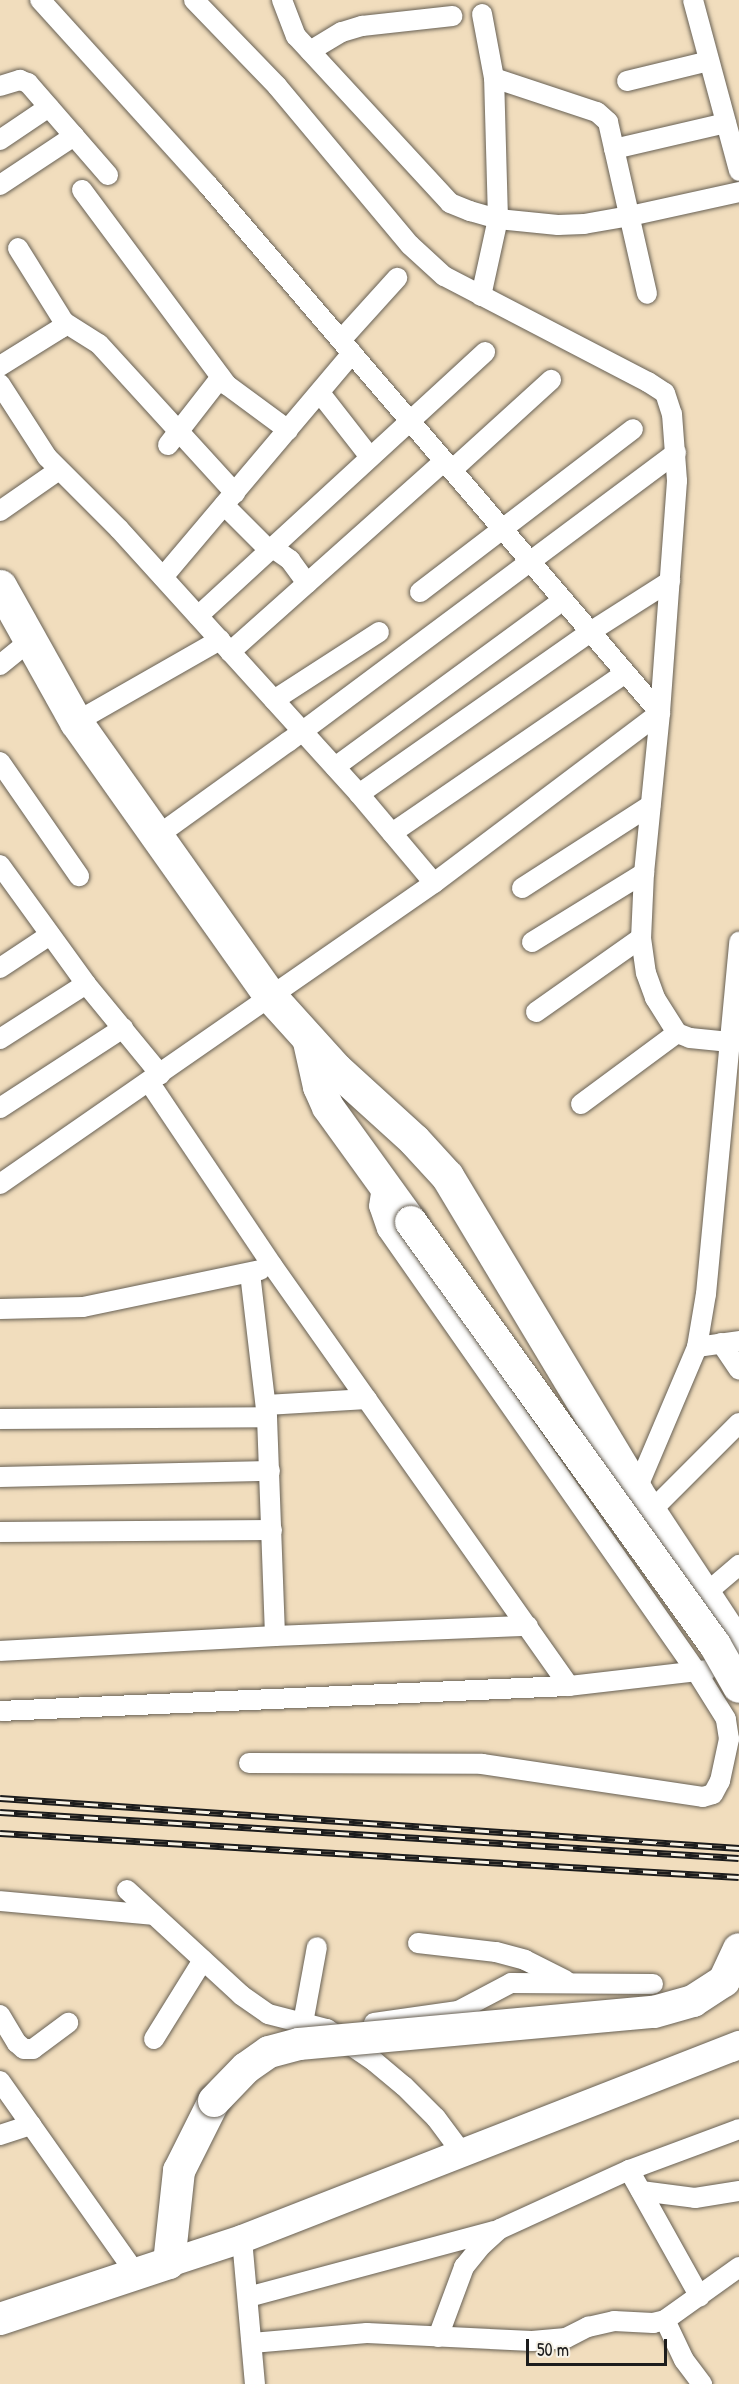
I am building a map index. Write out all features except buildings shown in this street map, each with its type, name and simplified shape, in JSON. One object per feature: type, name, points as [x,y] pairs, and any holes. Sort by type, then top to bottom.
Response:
[{"type":"highway","points":[[0,586],[76,722],[271,997],[309,1042],[371,1104],[414,1140],[447,1176],[643,1502],[739,1647]]},
{"type":"main road","points":[[309,1042],[320,1087],[328,1107],[715,1645],[739,1687]]},
{"type":"main road","points":[[0,2319],[169,2263],[179,2171],[214,2101],[246,2068],[269,2052],[299,2044],[654,2012],[693,2001],[724,1981],[739,1949]]},
{"type":"street","points":[[40,0],[208,185],[660,713]]},
{"type":"street","points":[[194,0],[278,86],[410,245],[444,276],[665,393],[672,414],[677,481],[660,713],[644,873],[641,938],[646,973],[655,998],[676,1033],[690,1038],[730,1042]]},
{"type":"street","points":[[282,0],[296,36],[450,202],[498,219],[558,225],[630,216],[739,192]]},
{"type":"street","points":[[693,0],[709,61],[731,127],[739,171]]},
{"type":"street","points":[[481,296],[498,219],[494,78],[482,14]]},
{"type":"street","points":[[310,51],[342,32],[362,26],[452,16]]},
{"type":"street","points":[[627,81],[709,61]]},
{"type":"street","points":[[494,78],[597,112],[608,122],[647,294]]},
{"type":"street","points":[[0,86],[20,80],[28,83],[108,176]]},
{"type":"street","points":[[0,140],[49,107]]},
{"type":"street","points":[[614,149],[731,127]]},
{"type":"street","points":[[0,185],[74,136]]},
{"type":"street","points":[[82,190],[227,385],[288,430]]},
{"type":"street","points":[[18,248],[64,322],[99,345],[173,438],[229,499],[268,550]]},
{"type":"street","points":[[163,577],[320,393],[346,347],[397,278]]},
{"type":"street","points":[[0,366],[61,328],[64,322]]},
{"type":"street","points":[[198,616],[485,352]]},
{"type":"street","points":[[173,438],[221,376]]},
{"type":"street","points":[[76,722],[225,646],[307,583],[551,380]]},
{"type":"street","points":[[0,384],[47,457],[58,470],[119,529],[163,577],[359,794],[434,883]]},
{"type":"street","points":[[320,393],[370,457]]},
{"type":"street","points":[[420,592],[504,530],[633,429]]},
{"type":"street","points":[[157,836],[676,453]]},
{"type":"street","points":[[0,511],[58,470]]},
{"type":"street","points":[[268,550],[273,548],[290,560],[307,583]]},
{"type":"street","points":[[359,794],[590,632],[670,581]]},
{"type":"street","points":[[335,767],[563,600]]},
{"type":"street","points":[[274,700],[379,632]]},
{"type":"street","points":[[0,665],[32,640]]},
{"type":"street","points":[[392,833],[626,673]]},
{"type":"street","points":[[0,1184],[434,883],[660,713]]},
{"type":"street","points":[[0,762],[79,876]]},
{"type":"street","points":[[522,888],[651,805]]},
{"type":"street","points":[[0,865],[7,891],[50,935],[86,984],[123,1028],[272,1266],[569,1686]]},
{"type":"street","points":[[532,942],[644,873]]},
{"type":"street","points":[[0,968],[50,935]]},
{"type":"street","points":[[536,1012],[641,938]]},
{"type":"street","points":[[643,1502],[697,1347],[706,1294],[739,942]]},
{"type":"street","points":[[0,1039],[86,984]]},
{"type":"street","points":[[0,1108],[123,1028]]},
{"type":"street","points":[[581,1104],[676,1033]]},
{"type":"street","points":[[249,1763],[449,1762],[482,1764],[703,1797],[713,1794],[720,1780],[729,1739],[726,1719],[696,1671],[387,1229],[379,1206],[383,1181]]},
{"type":"street","points":[[0,1309],[83,1307],[250,1273],[272,1266]]},
{"type":"street","points":[[250,1273],[266,1411],[275,1636]]},
{"type":"street","points":[[697,1347],[730,1342],[739,1370]]},
{"type":"street","points":[[0,1419],[266,1411],[367,1399]]},
{"type":"street","points":[[643,1502],[739,1423]]},
{"type":"street","points":[[0,1477],[270,1471]]},
{"type":"street","points":[[0,1533],[272,1530]]},
{"type":"street","points":[[705,1594],[739,1565]]},
{"type":"street","points":[[0,1651],[275,1636],[528,1626]]},
{"type":"street","points":[[0,1711],[569,1686],[739,1666]]},
{"type":"street","points":[[127,1890],[241,1995],[268,2014],[327,2029],[375,2062],[404,2086],[436,2118],[462,2153]]},
{"type":"street","points":[[0,1901],[153,1915]]},
{"type":"street","points":[[418,1943],[496,1952],[525,1960],[568,1982]]},
{"type":"street","points":[[303,2023],[317,1947]]},
{"type":"street","points":[[154,2039],[203,1960]]},
{"type":"street","points":[[327,2029],[458,2011],[510,1983],[653,1984]]},
{"type":"street","points":[[0,2015],[17,2043],[24,2049],[33,2049],[68,2023]]},
{"type":"street","points":[[169,2263],[242,2239],[739,2045]]},
{"type":"street","points":[[0,2082],[136,2274]]},
{"type":"street","points":[[0,2136],[30,2125]]},
{"type":"street","points":[[248,2297],[500,2229],[629,2170],[739,2129]]},
{"type":"street","points":[[629,2170],[700,2297]]},
{"type":"street","points":[[641,2192],[695,2198],[739,2191]]},
{"type":"street","points":[[438,2337],[465,2267],[482,2245],[500,2229]]},
{"type":"street","points":[[242,2239],[255,2384]]},
{"type":"street","points":[[252,2343],[367,2333],[532,2342],[566,2338],[588,2327],[614,2321],[653,2323],[665,2320],[739,2267]]},
{"type":"street","points":[[665,2320],[684,2360],[702,2384]]},
{"type":"railway","points":[[0,1798],[739,1848]]},
{"type":"railway","points":[[0,1812],[739,1858]]},
{"type":"railway","points":[[0,1833],[739,1877]]}]
